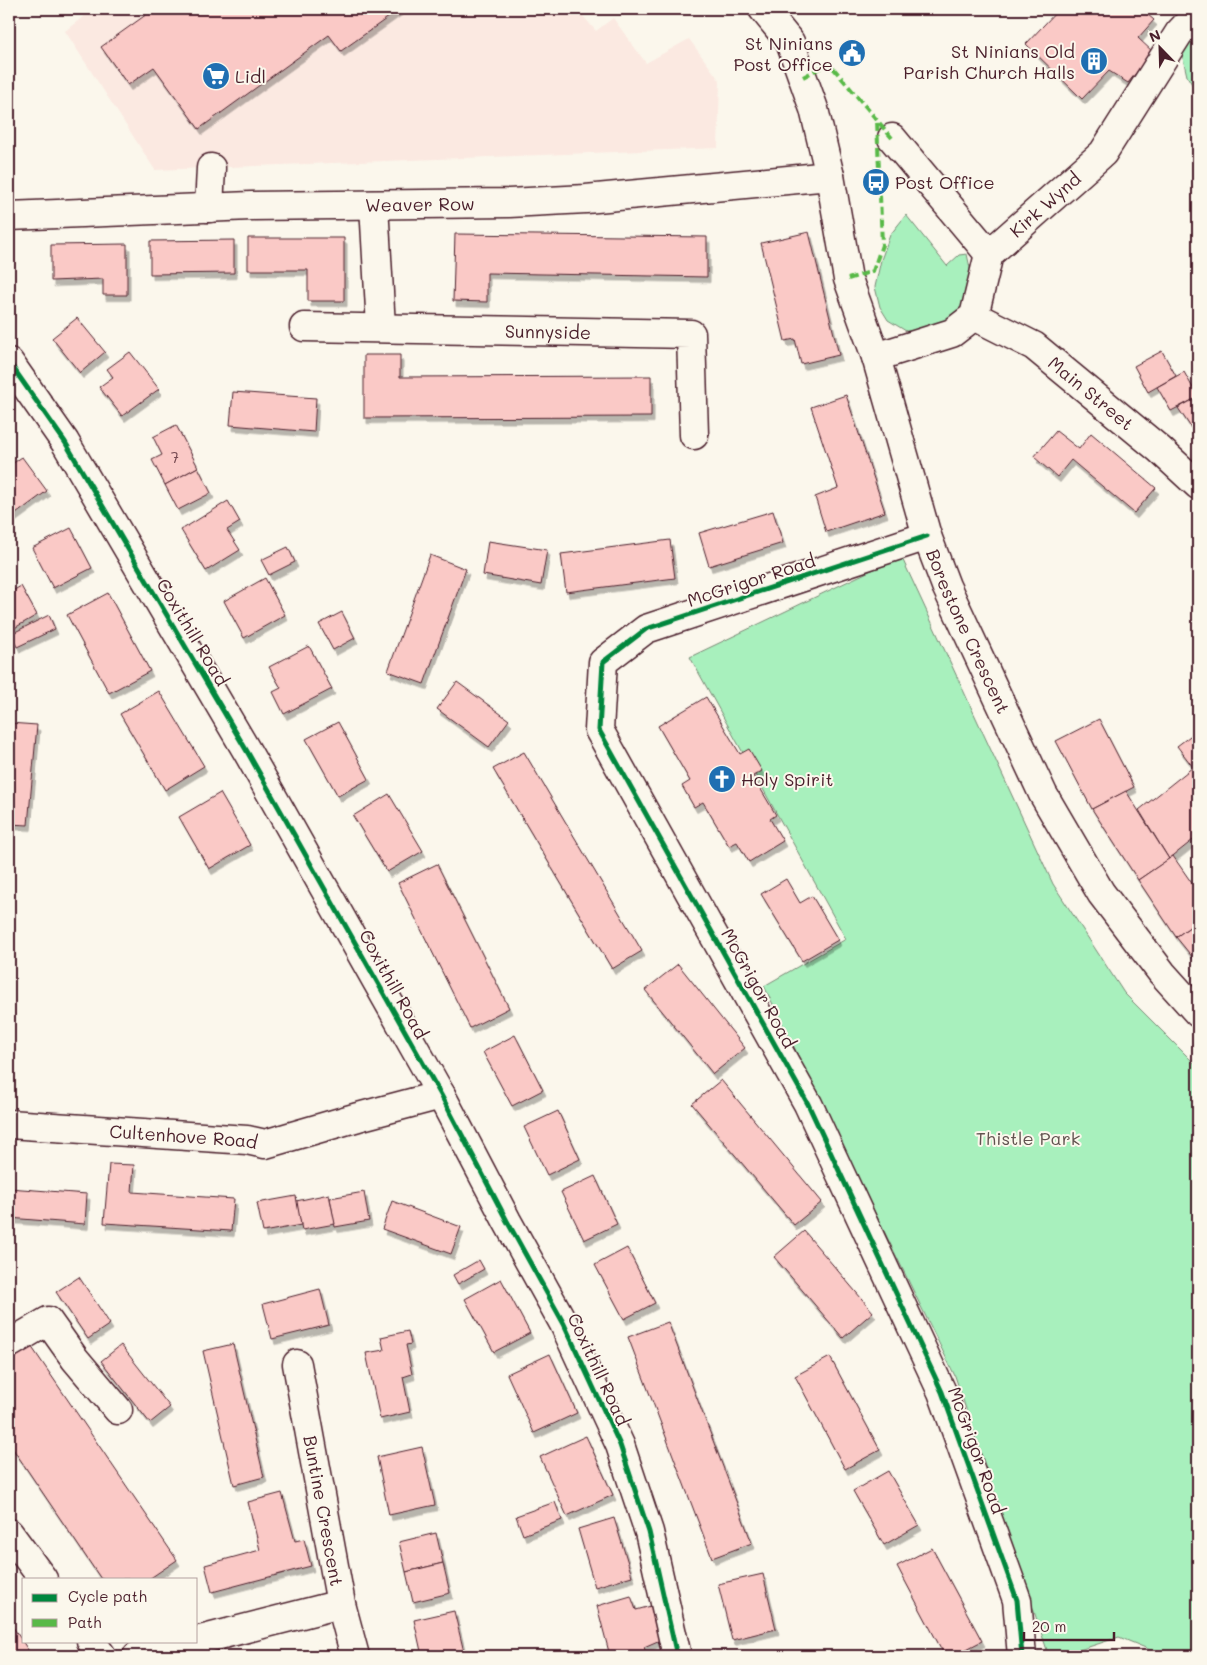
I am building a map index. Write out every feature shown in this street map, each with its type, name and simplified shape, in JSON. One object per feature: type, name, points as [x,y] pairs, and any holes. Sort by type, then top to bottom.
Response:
[{"type":"street","points":[[763,9],[790,42],[814,109],[830,176]]},
{"type":"street","name":"Kirk Wynd","points":[[989,254],[1103,153],[1179,33],[1198,13]]},
{"type":"street","points":[[876,357],[952,333],[974,316],[989,254],[892,138]]},
{"type":"street","points":[[209,208],[211,168]]},
{"type":"street","name":"Weaver Row","points":[[9,216],[209,208],[509,203],[586,199],[830,176]]},
{"type":"street","name":"Borestone Crescent","points":[[830,176],[848,279],[876,357],[927,536],[946,586],[1043,794],[1101,893],[1162,973],[1198,1013]]},
{"type":"street","points":[[374,205],[381,327]]},
{"type":"street","name":"Main Street","points":[[974,316],[1034,346],[1160,449],[1198,485]]},
{"type":"street","name":"Sunnyside","points":[[304,327],[691,334],[694,435]]},
{"type":"street","name":"Coxithill Road","points":[[9,362],[65,442],[224,711],[441,1095],[564,1324],[620,1445],[649,1532],[677,1656]]},
{"type":"street","name":"McGrigor Road","points":[[927,536],[646,629],[603,662],[599,730],[808,1104],[942,1392],[1017,1600],[1022,1656]]},
{"type":"street","name":"Cultenhove Road","points":[[9,1124],[247,1140],[265,1144],[441,1095]]},
{"type":"street","points":[[9,1344],[48,1321],[75,1359],[118,1410]]},
{"type":"street","name":"Buntine Crescent","points":[[297,1364],[341,1604],[355,1656]]},
{"type":"street","points":[[9,1533],[42,1578]]},
{"type":"street","points":[[198,1640],[341,1604]]},
{"type":"street","points":[[92,1642],[102,1656]]},
{"type":"street","points":[[137,1656],[192,1642]]},
{"type":"shaded area","points":[[93,9],[577,9],[596,31],[613,18],[646,63],[689,39],[720,81],[718,148],[155,170],[65,31]]},
{"type":"green space","points":[[1198,30],[1198,94],[1187,76],[1182,54]]},
{"type":"green space","points":[[906,215],[947,266],[959,255],[967,254],[970,268],[966,305],[958,318],[926,331],[906,331],[888,320],[880,307],[875,287],[881,260],[890,235]]},
{"type":"green space","name":"Thistle Park","points":[[901,556],[1053,884],[1124,993],[1198,1067],[1198,1656],[1165,1656],[1119,1637],[1061,1656],[1049,1656],[955,1376],[764,986],[846,939],[690,657]]},
{"type":"building","name":"Lidl","points":[[154,9],[400,9],[341,51],[329,35],[199,129],[154,67],[128,85],[101,47]]},
{"type":"building","name":"St Ninians Old Parish Church Halls","points":[[1059,9],[1141,9],[1154,20],[1138,38],[1153,52],[1128,83],[1109,71],[1082,99],[1026,44]]},
{"type":"building","points":[[809,232],[839,355],[801,364],[795,339],[785,341],[761,243]]},
{"type":"building","points":[[455,234],[707,237],[707,277],[487,273],[487,302],[453,301]]},
{"type":"building","points":[[248,238],[344,238],[344,301],[308,301],[308,270],[248,270]]},
{"type":"building","points":[[234,240],[234,273],[150,274],[150,241]]},
{"type":"building","points":[[127,244],[127,295],[103,295],[103,279],[51,281],[51,245]]},
{"type":"building","points":[[77,318],[105,352],[80,373],[52,338]]},
{"type":"building","points":[[1162,351],[1176,376],[1148,392],[1134,366]]},
{"type":"building","points":[[130,352],[159,389],[122,416],[99,387],[113,377],[107,369]]},
{"type":"building","points":[[364,355],[400,355],[400,377],[651,376],[651,417],[364,418]]},
{"type":"building","points":[[1184,372],[1198,397],[1171,411],[1157,387]]},
{"type":"building","points":[[233,392],[316,398],[314,432],[230,425]]},
{"type":"building","points":[[846,395],[885,512],[826,532],[815,497],[838,488],[811,407]]},
{"type":"building","points":[[1198,397],[1198,429],[1194,432],[1178,408]]},
{"type":"building","points":[[176,425],[198,467],[165,485],[152,460],[162,455],[153,437]]},
{"type":"building","points":[[1056,431],[1079,449],[1091,433],[1156,488],[1134,513],[1071,460],[1057,477],[1034,457]]},
{"type":"building","points":[[22,457],[47,491],[9,519],[9,466]]},
{"type":"building","points":[[198,467],[211,493],[178,510],[165,485]]},
{"type":"building","points":[[228,501],[240,522],[227,530],[240,550],[206,571],[181,530]]},
{"type":"building","points":[[773,511],[783,543],[709,566],[699,533]]},
{"type":"building","points":[[71,528],[92,568],[53,588],[32,548]]},
{"type":"building","points":[[670,540],[675,578],[566,592],[561,554]]},
{"type":"building","points":[[488,541],[547,550],[541,585],[483,575]]},
{"type":"building","points":[[288,547],[295,562],[269,575],[261,560]]},
{"type":"building","points":[[430,555],[466,569],[424,684],[388,671]]},
{"type":"building","points":[[265,578],[285,615],[244,638],[224,601]]},
{"type":"building","points":[[21,586],[37,615],[11,630],[9,625],[9,593]]},
{"type":"building","points":[[108,593],[150,671],[109,693],[67,615]]},
{"type":"building","points":[[342,612],[355,638],[333,650],[319,624]]},
{"type":"building","points":[[49,615],[55,629],[17,647],[11,634]]},
{"type":"building","points":[[309,646],[332,689],[284,714],[273,692],[281,688],[269,667]]},
{"type":"building","points":[[457,682],[509,720],[489,747],[437,709]]},
{"type":"building","points":[[159,691],[204,766],[165,790],[120,714]]},
{"type":"building","name":"Holy Spirit","points":[[706,697],[740,754],[749,749],[762,771],[753,776],[776,815],[770,819],[783,841],[749,862],[737,842],[729,846],[703,802],[694,807],[682,786],[690,781],[658,726]]},
{"type":"building","points":[[1099,719],[1134,787],[1092,809],[1056,741]]},
{"type":"building","points":[[338,722],[369,779],[338,796],[306,739]]},
{"type":"building","points":[[9,723],[37,725],[28,825],[9,824]]},
{"type":"building","points":[[1198,730],[1198,836],[1169,859],[1139,810],[1193,767],[1177,746]]},
{"type":"building","points":[[524,752],[642,951],[612,969],[493,769]]},
{"type":"building","points":[[1126,791],[1169,859],[1138,880],[1092,809]]},
{"type":"building","points":[[220,793],[250,845],[209,869],[179,817]]},
{"type":"building","points":[[389,794],[423,851],[387,872],[353,816]]},
{"type":"building","points":[[1173,856],[1198,892],[1198,921],[1176,937],[1138,880]]},
{"type":"building","points":[[437,864],[509,1008],[470,1028],[398,883]]},
{"type":"building","points":[[786,879],[800,903],[812,896],[838,940],[802,961],[761,894]]},
{"type":"building","points":[[1198,921],[1198,964],[1176,937]]},
{"type":"building","points":[[678,964],[745,1048],[713,1074],[645,990]]},
{"type":"building","points":[[515,1035],[543,1090],[512,1106],[483,1052]]},
{"type":"building","points":[[721,1080],[822,1202],[794,1225],[692,1104]]},
{"type":"building","points":[[558,1111],[580,1159],[547,1175],[524,1127]]},
{"type":"building","points":[[109,1164],[134,1165],[132,1192],[234,1199],[231,1231],[104,1223]]},
{"type":"building","points":[[595,1176],[617,1224],[584,1240],[561,1192]]},
{"type":"building","points":[[9,1188],[87,1194],[85,1224],[9,1218]]},
{"type":"building","points":[[364,1192],[369,1221],[335,1227],[330,1198]]},
{"type":"building","points":[[329,1194],[335,1224],[302,1230],[296,1201]]},
{"type":"building","points":[[296,1196],[301,1225],[263,1232],[257,1203]]},
{"type":"building","points":[[392,1201],[461,1227],[451,1254],[382,1229]]},
{"type":"building","points":[[804,1231],[873,1312],[843,1338],[774,1257]]},
{"type":"building","points":[[627,1248],[655,1303],[624,1319],[595,1265]]},
{"type":"building","points":[[479,1260],[484,1269],[458,1284],[453,1275]]},
{"type":"building","points":[[79,1277],[110,1324],[88,1339],[56,1292]]},
{"type":"building","points":[[501,1279],[530,1333],[494,1352],[465,1299]]},
{"type":"building","points":[[320,1289],[329,1325],[272,1339],[263,1304]]},
{"type":"building","points":[[668,1322],[752,1543],[712,1558],[628,1337]]},
{"type":"building","points":[[408,1331],[411,1344],[406,1345],[412,1374],[403,1377],[410,1412],[380,1419],[366,1353],[384,1350],[381,1337]]},
{"type":"building","points":[[29,1343],[177,1560],[150,1578],[100,1578],[9,1443],[9,1357]]},
{"type":"building","points":[[233,1344],[264,1477],[234,1485],[203,1351]]},
{"type":"building","points":[[121,1345],[170,1407],[150,1423],[101,1361]]},
{"type":"building","points":[[550,1354],[577,1413],[534,1433],[507,1374]]},
{"type":"building","points":[[830,1357],[880,1450],[845,1469],[795,1376]]},
{"type":"building","points":[[586,1436],[613,1495],[567,1516],[540,1457]]},
{"type":"building","points":[[422,1447],[435,1505],[389,1515],[377,1457]]},
{"type":"building","points":[[888,1471],[919,1525],[884,1545],[853,1491]]},
{"type":"building","points":[[282,1493],[295,1541],[304,1539],[311,1566],[212,1592],[205,1565],[260,1550],[248,1502]]},
{"type":"building","points":[[555,1502],[562,1520],[523,1535],[516,1516]]},
{"type":"building","points":[[614,1518],[632,1576],[595,1587],[578,1529]]},
{"type":"building","points":[[436,1533],[443,1563],[406,1572],[399,1542]]},
{"type":"building","points":[[932,1548],[982,1641],[953,1656],[945,1656],[897,1566]]},
{"type":"building","points":[[443,1563],[450,1593],[413,1602],[406,1572]]},
{"type":"building","points":[[763,1574],[776,1629],[732,1640],[718,1584]]},
{"type":"building","points":[[631,1596],[636,1610],[651,1606],[660,1640],[644,1647],[647,1656],[610,1656],[597,1606]]},
{"type":"building","points":[[454,1611],[465,1656],[422,1656],[414,1620]]},
{"type":"building","points":[[9,1621],[32,1656],[9,1656]]},
{"type":"marked path","points":[[803,77],[829,63],[892,138]]},
{"type":"marked path","points":[[848,279],[873,271],[882,245],[877,120]]},
{"type":"cycle path","points":[[9,362],[65,442],[248,753],[441,1095],[564,1324],[620,1445],[649,1532],[677,1656]]},
{"type":"cycle path","points":[[927,536],[646,629],[603,662],[599,730],[808,1104],[942,1392],[1017,1600],[1022,1656]]},
{"type":"place","name":"St Ninians Post Office","points":[[852,53]]},
{"type":"place","name":"St Ninians Old Parish Church Halls","points":[[1094,61]]},
{"type":"place","name":"Lidl","points":[[216,76]]},
{"type":"place","name":"Post Office","points":[[876,182]]},
{"type":"place","name":"Holy Spirit","points":[[722,779]]}]
